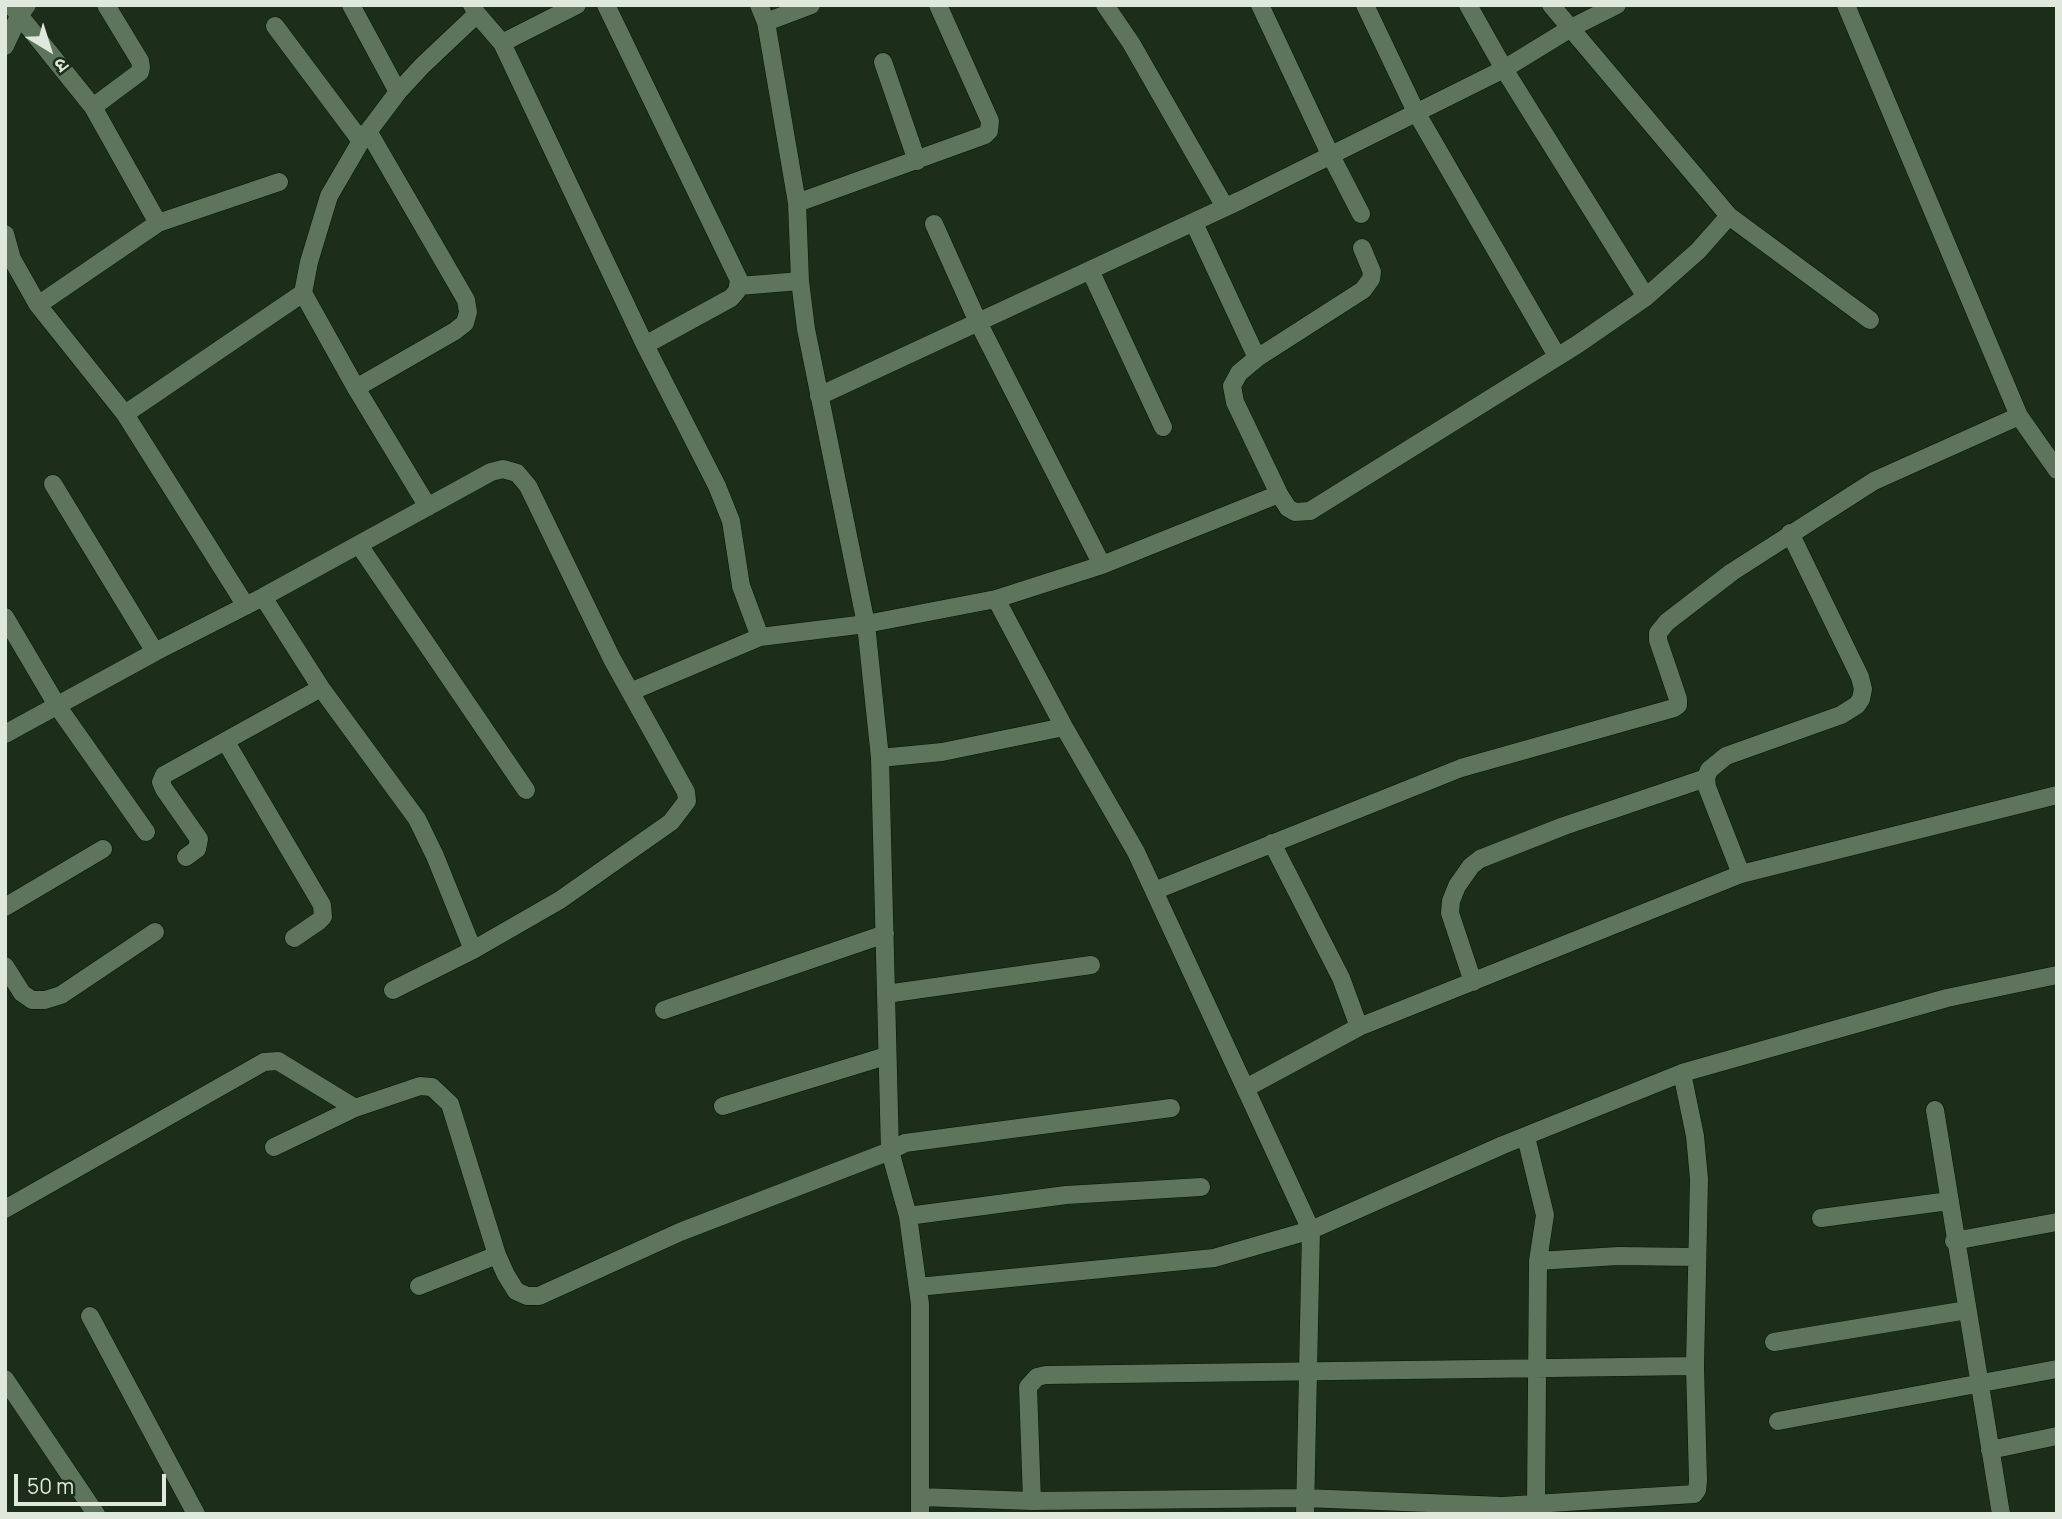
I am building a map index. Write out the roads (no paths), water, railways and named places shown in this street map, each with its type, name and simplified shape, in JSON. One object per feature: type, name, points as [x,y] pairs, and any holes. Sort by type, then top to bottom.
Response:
[{"type":"street","points":[[93,107],[140,72],[141,67],[106,5]]},
{"type":"street","points":[[351,5],[398,92]]},
{"type":"street","points":[[502,43],[577,5]]},
{"type":"street","points":[[606,5],[739,280],[739,286],[731,298],[645,345]]},
{"type":"street","points":[[759,5],[766,22],[797,202],[800,281],[806,329],[866,624],[880,758],[890,1151],[908,1216],[920,1304],[920,1505],[1032,1502],[1502,1510],[1536,1504],[1696,1492],[1699,1481],[1695,1366],[1699,1179],[1695,1136],[1682,1073]]},
{"type":"street","points":[[766,22],[811,5]]},
{"type":"street","points":[[797,202],[985,135],[991,126],[938,5]]},
{"type":"street","points":[[1105,5],[1131,43],[1225,207]]},
{"type":"street","points":[[1260,5],[1361,214]]},
{"type":"street","points":[[1365,5],[1416,112],[1557,356]]},
{"type":"street","points":[[1468,5],[1504,69],[1646,297]]},
{"type":"street","points":[[1551,5],[1729,216],[1870,320]]},
{"type":"street","points":[[819,396],[1194,223],[1504,69],[1571,28],[1617,5]]},
{"type":"street","points":[[1846,5],[2019,416],[2057,470]]},
{"type":"street","points":[[19,9],[93,107],[158,223]]},
{"type":"street","points":[[5,46],[19,9]]},
{"type":"street","points":[[428,507],[356,388],[303,293],[309,262],[329,196],[365,136],[398,92],[475,10],[502,43],[645,345],[717,486],[734,535],[741,586],[760,637]]},
{"type":"street","points":[[275,26],[365,136],[466,300],[468,312],[465,323],[356,388]]},
{"type":"street","points":[[883,62],[917,160]]},
{"type":"street","points":[[38,305],[158,223],[279,182]]},
{"type":"street","points":[[1362,248],[1372,272],[1371,279],[1363,290],[1257,358],[1234,379],[1232,394],[1279,494],[1288,508],[1295,512],[1310,511],[1578,344],[1646,297],[1698,251],[1729,216]]},
{"type":"street","points":[[1194,223],[1257,358]]},
{"type":"street","points":[[934,224],[978,322],[1102,565]]},
{"type":"street","points":[[5,234],[12,259],[38,305],[125,414],[246,606]]},
{"type":"street","points":[[1090,270],[1163,427]]},
{"type":"street","points":[[739,286],[800,281]]},
{"type":"street","points":[[125,414],[303,293]]},
{"type":"street","points":[[1154,891],[1461,768],[1674,708],[1678,702],[1658,640],[1661,628],[1732,572],[1874,481],[2019,416]]},
{"type":"street","points":[[5,734],[491,472],[503,469],[517,472],[528,486],[630,692],[686,792],[687,801],[671,822],[560,900],[473,950],[393,990]]},
{"type":"street","points":[[53,484],[155,652]]},
{"type":"street","points":[[630,692],[760,637],[866,624],[996,599],[1102,565],[1279,494]]},
{"type":"street","points":[[1474,982],[1450,913],[1457,886],[1471,866],[1480,859],[1564,826],[1706,779],[1715,764],[1726,756],[1841,715],[1857,705],[1863,689],[1860,677],[1790,533]]},
{"type":"street","points":[[359,545],[526,790]]},
{"type":"street","points":[[263,597],[321,688],[417,819],[473,950]]},
{"type":"street","points":[[996,599],[1064,727],[1136,852],[1311,1230],[1305,1506]]},
{"type":"street","points":[[5,617],[58,707],[146,832]]},
{"type":"street","points":[[186,858],[197,849],[199,839],[161,782],[164,775],[321,688]]},
{"type":"street","points":[[880,758],[942,752],[1064,727]]},
{"type":"street","points":[[226,742],[322,905],[323,917],[293,937]]},
{"type":"street","points":[[1706,779],[1711,800],[1741,874]]},
{"type":"street","points":[[1246,1088],[1359,1027],[1741,874],[2057,795]]},
{"type":"street","points":[[1272,843],[1341,978],[1359,1027]]},
{"type":"street","points":[[5,906],[103,849]]},
{"type":"street","points":[[5,967],[22,993],[32,1000],[46,1000],[61,995],[155,932]]},
{"type":"street","points":[[664,1010],[885,934]]},
{"type":"street","points":[[886,994],[1091,965]]},
{"type":"street","points":[[918,1287],[1214,1258],[1311,1230],[1503,1145],[1682,1073],[1947,998],[2057,975]]},
{"type":"street","points":[[723,1106],[886,1056]]},
{"type":"street","points":[[5,1209],[264,1062],[278,1061],[355,1108]]},
{"type":"street","points":[[274,1147],[355,1108],[420,1086],[432,1087],[450,1104],[497,1255],[516,1291],[527,1296],[540,1296],[680,1232],[905,1143],[1171,1108]]},
{"type":"street","points":[[1935,1110],[1954,1241],[2001,1514]]},
{"type":"street","points":[[1526,1137],[1545,1215],[1538,1261],[1536,1504]]},
{"type":"street","points":[[908,1216],[1066,1195],[1201,1188]]},
{"type":"street","points":[[1821,1218],[1949,1201]]},
{"type":"street","points":[[1954,1241],[2057,1222]]},
{"type":"street","points":[[419,1286],[497,1255]]},
{"type":"street","points":[[1538,1261],[1618,1256],[1696,1257]]},
{"type":"street","points":[[1774,1342],[1967,1310]]},
{"type":"street","points":[[90,1316],[196,1514]]},
{"type":"street","points":[[1032,1502],[1028,1387],[1037,1377],[1059,1374],[1695,1366]]},
{"type":"street","points":[[1777,1421],[2057,1369]]},
{"type":"street","points":[[5,1379],[96,1514]]},
{"type":"street","points":[[1990,1450],[2057,1436]]}]
